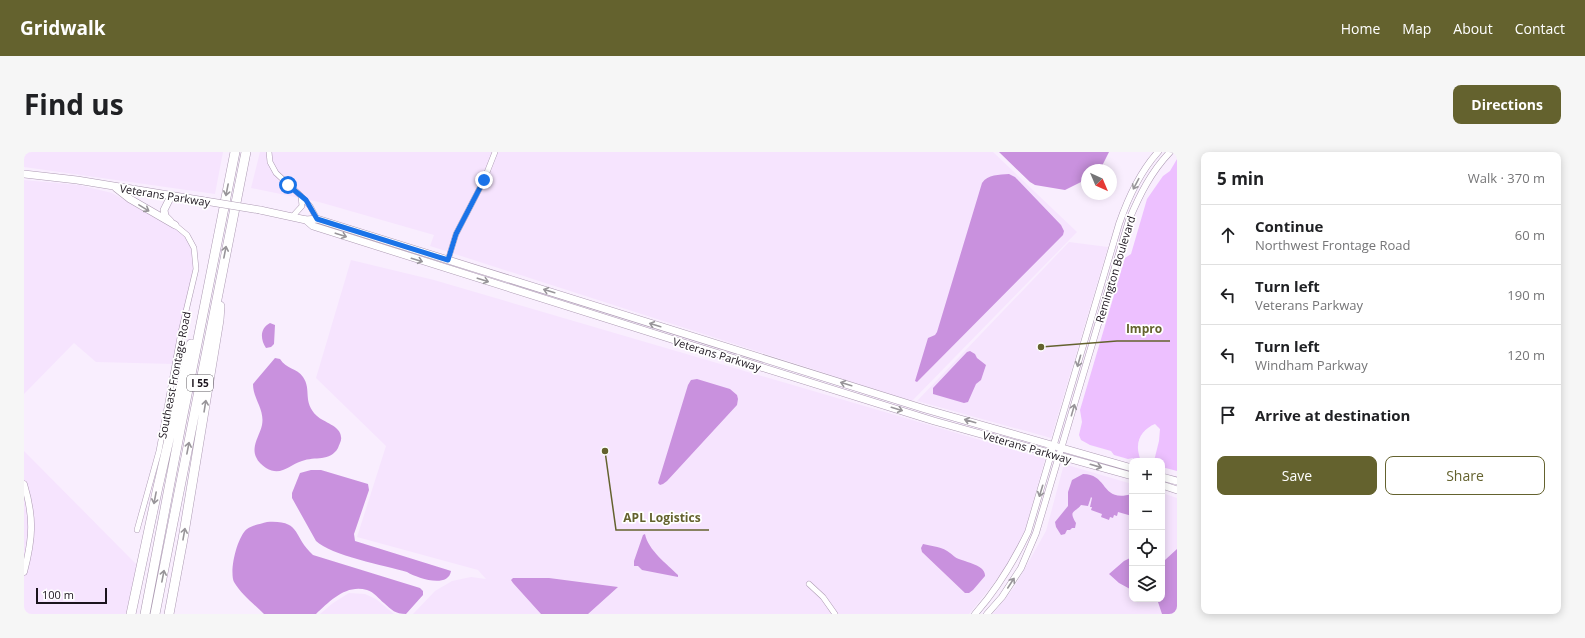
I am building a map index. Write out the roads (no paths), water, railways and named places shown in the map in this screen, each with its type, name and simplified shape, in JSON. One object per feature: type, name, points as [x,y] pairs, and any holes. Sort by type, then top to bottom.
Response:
[{"type":"highway","name":"I 55","points":[[145,614],[235,152]]},
{"type":"highway","name":"I 55","points":[[155,614],[246,152]]},
{"type":"highway","points":[[131,614],[184,373],[211,270]]},
{"type":"highway","points":[[169,614],[185,531],[219,320],[222,271]]},
{"type":"main road","name":"Veterans Parkway","points":[[24,174],[77,180],[115,188],[260,210],[306,220],[317,219],[925,409],[1129,467]]},
{"type":"main road","points":[[115,188],[130,199],[175,225]]},
{"type":"main road","points":[[171,196],[164,210],[165,216],[175,225]]},
{"type":"main road","name":"Veterans Parkway","points":[[306,220],[313,226],[379,248],[650,333],[934,421],[1129,475]]},
{"type":"main road","points":[[1165,478],[1177,481]]},
{"type":"main road","points":[[1165,486],[1177,490]]},
{"type":"street","points":[[269,152],[270,162],[276,173],[310,206],[317,219]]},
{"type":"street","points":[[448,260],[456,234],[484,180],[495,152]]},
{"type":"street","name":"Remington Boulevard","points":[[987,614],[1002,597],[1021,568],[1036,533],[1058,446],[1124,210],[1141,175],[1158,152]]},
{"type":"street","name":"Remington Boulevard","points":[[1058,446],[1129,220],[1140,193],[1157,166],[1170,152]]},
{"type":"street","points":[[292,217],[302,206],[301,196]]},
{"type":"street","name":"Southeast Frontage Road","points":[[137,530],[160,451],[181,332],[196,269],[194,248],[187,236],[175,225]]},
{"type":"street","name":"Remington Boulevard","points":[[975,614],[990,597],[1013,563],[1028,532],[1056,454]]},
{"type":"street","points":[[24,484],[29,500],[32,540],[24,572]]},
{"type":"street","points":[[810,584],[823,597],[835,614]]},
{"type":"place","name":"Impro","points":[[1041,347]]},
{"type":"place","name":"APL Logistics","points":[[605,451]]}]
